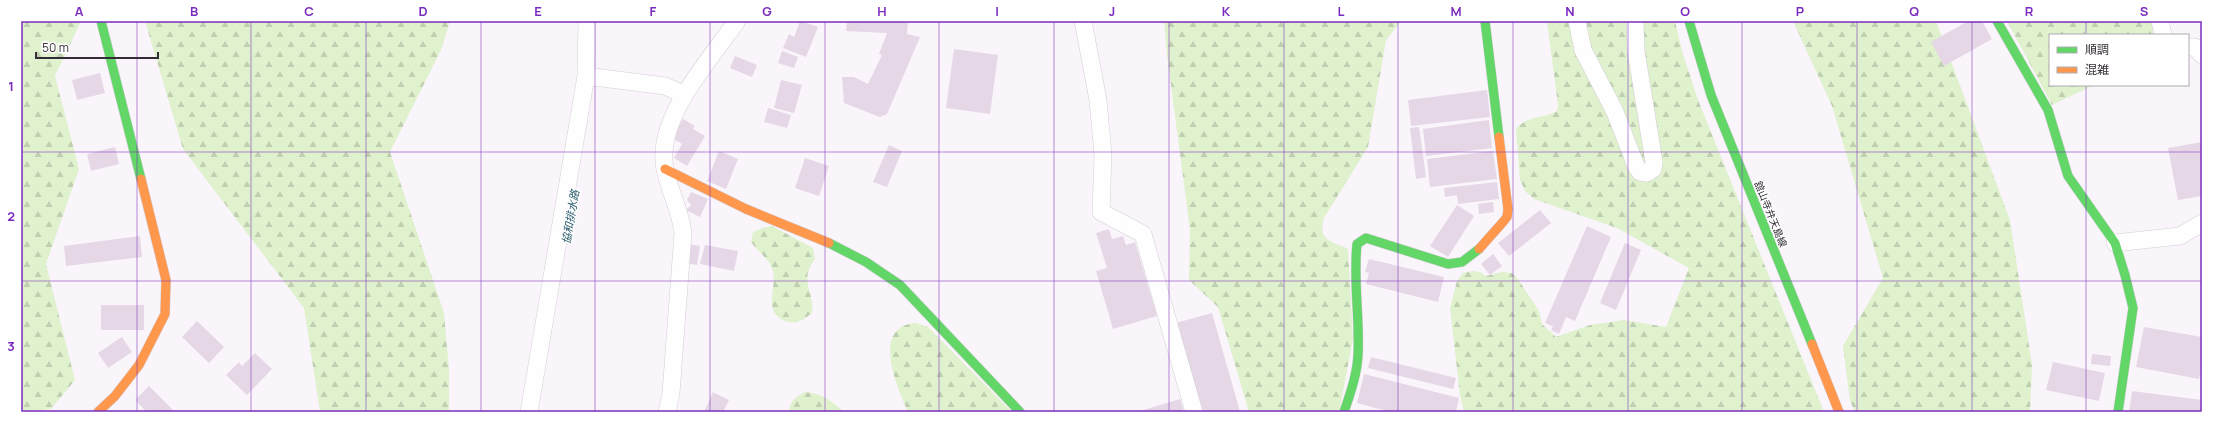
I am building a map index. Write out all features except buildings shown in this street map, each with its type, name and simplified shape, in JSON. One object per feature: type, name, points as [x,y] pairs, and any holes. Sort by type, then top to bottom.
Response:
[{"type":"street","points":[[98,412],[115,396],[139,365],[165,314],[166,280],[101,21]]},
{"type":"street","points":[[529,412],[592,77],[587,21]]},
{"type":"street","points":[[667,412],[671,393],[683,233],[681,219],[665,168],[665,144],[683,94],[737,21]]},
{"type":"street","points":[[1083,21],[1098,100],[1103,154],[1101,212],[1143,234],[1194,412]]},
{"type":"street","points":[[1344,412],[1356,372],[1358,356],[1354,270],[1357,244],[1366,238],[1440,263],[1451,265],[1462,262],[1472,255],[1507,217],[1508,209],[1486,21]]},
{"type":"street","points":[[1577,21],[1583,50],[1615,112],[1636,166],[1640,172],[1647,173],[1653,169],[1654,162],[1636,51],[1635,21]]},
{"type":"street","name":"舘山寺弁天島線","points":[[1689,21],[1711,95],[1839,412]]},
{"type":"street","points":[[1997,21],[2048,110],[2068,176],[2115,243],[2133,308],[2118,412]]},
{"type":"street","points":[[2160,21],[2163,34]]},
{"type":"street","points":[[2189,47],[2195,47],[2202,55]]},
{"type":"street","points":[[592,77],[664,86],[683,94]]},
{"type":"street","points":[[665,168],[757,214],[844,249],[883,272],[900,285],[1020,412]]},
{"type":"street","points":[[2115,243],[2135,239],[2180,236],[2202,223]]},
{"type":"green space","points":[[21,21],[81,21],[55,76],[79,169],[46,264],[75,380],[51,409],[21,412]]},
{"type":"green space","points":[[145,21],[450,21],[441,50],[390,152],[444,313],[449,369],[449,412],[320,412],[304,308],[183,149]]},
{"type":"green space","points":[[1164,21],[1401,21],[1386,40],[1368,147],[1324,218],[1322,226],[1324,236],[1327,239],[1348,249],[1353,339],[1339,412],[1249,412],[1218,307],[1189,280],[1190,230],[1167,55]]},
{"type":"green space","points":[[1547,21],[1675,21],[1682,51],[1698,100],[1824,412],[1464,412],[1460,395],[1450,308],[1457,281],[1463,273],[1473,271],[1480,272],[1486,276],[1502,272],[1512,273],[1518,279],[1539,311],[1542,324],[1556,337],[1590,325],[1624,320],[1666,327],[1689,268],[1617,228],[1534,199],[1525,191],[1520,180],[1516,129],[1525,121],[1557,111],[1558,105]]},
{"type":"green space","points":[[1793,21],[1936,21],[2010,220],[2032,365],[2030,412],[1855,412],[1850,401],[1843,346],[1883,278],[1832,106]]},
{"type":"green space","points":[[2007,21],[2160,21],[2163,34],[2049,34],[2049,86],[2092,86],[2052,105]]},
{"type":"green space","points":[[772,226],[813,248],[815,259],[810,267],[807,280],[811,298],[812,313],[803,320],[796,322],[785,321],[778,317],[772,306],[773,271],[766,259],[751,242],[753,232]]},
{"type":"green space","points":[[916,323],[928,327],[1012,412],[908,412],[894,374],[890,346],[894,335],[902,327]]},
{"type":"green space","points":[[805,392],[826,398],[844,412],[789,412],[794,400]]},
{"type":"traffic: fast","points":[[101,21],[141,179]]},
{"type":"traffic: fast","points":[[1485,21],[1499,137]]},
{"type":"traffic: fast","points":[[1689,21],[1711,95],[1812,344]]},
{"type":"traffic: fast","points":[[1997,21],[2048,110],[2068,176],[2115,243],[2125,275],[2133,308],[2118,412]]},
{"type":"traffic: fast","points":[[1344,412],[1355,377],[1358,355],[1356,272],[1357,244],[1366,238],[1448,264],[1462,262],[1479,249]]},
{"type":"traffic: fast","points":[[829,243],[866,262],[900,285],[1020,412]]},
{"type":"traffic: slow","points":[[1479,249],[1507,217],[1508,209],[1499,137]]},
{"type":"traffic: slow","points":[[665,169],[746,209],[829,243]]},
{"type":"traffic: slow","points":[[98,412],[115,396],[139,365],[165,314],[166,280],[141,179]]},
{"type":"traffic: slow","points":[[1812,344],[1839,412]]},
{"type":"water label","name":"協和排水路","points":[[570,217]]}]
